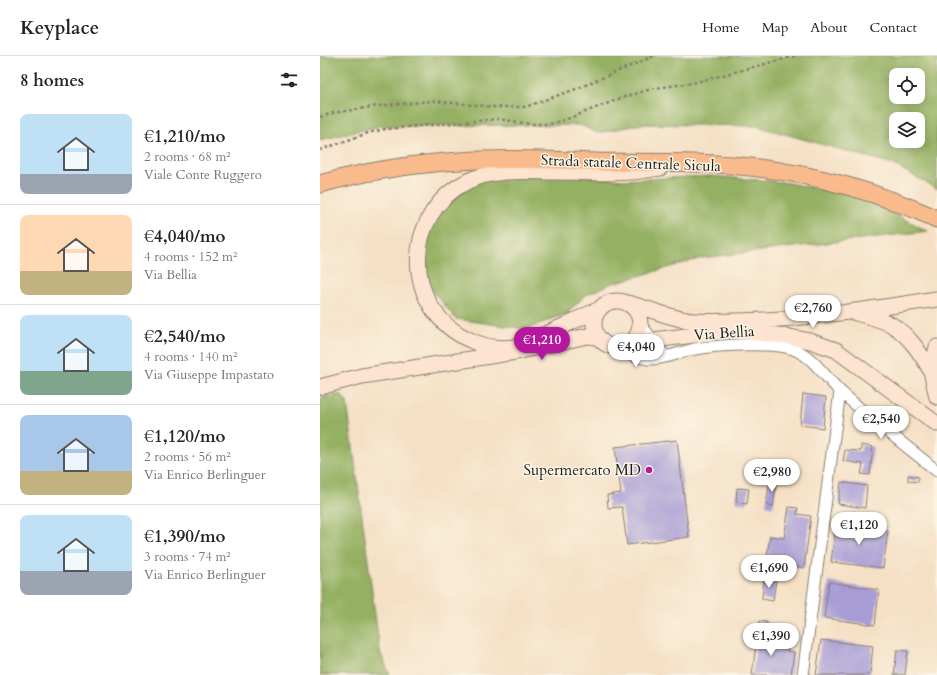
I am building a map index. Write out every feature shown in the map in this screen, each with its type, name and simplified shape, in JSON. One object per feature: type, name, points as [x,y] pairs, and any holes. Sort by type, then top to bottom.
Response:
[{"type":"main road","name":"Strada statale Centrale Sicula","points":[[320,184],[349,176],[404,166],[460,161],[515,159],[740,166],[798,175],[846,186],[908,206],[937,219]]},
{"type":"main road","points":[[514,347],[502,349],[486,347],[460,336],[445,324],[434,311],[426,296],[420,279],[418,263],[419,246],[424,227],[433,210],[443,198],[455,188],[488,174],[511,172],[630,172],[690,164]]},
{"type":"main road","points":[[486,357],[548,334],[610,302],[623,302],[641,306],[678,318],[693,321],[774,320],[850,312],[937,299]]},
{"type":"main road","points":[[600,308],[594,322],[598,337],[611,346],[623,346],[634,338],[638,332],[640,324],[639,317],[635,310],[630,305],[623,302]]},
{"type":"main road","points":[[850,312],[877,319],[892,325],[902,332],[917,348],[931,371],[937,397]]},
{"type":"main road","points":[[629,343],[727,331],[774,320]]},
{"type":"main road","points":[[727,331],[785,336],[810,341],[836,350],[937,424]]},
{"type":"main road","points":[[320,387],[362,376],[522,351],[587,336],[598,337]]},
{"type":"main road","points":[[931,371],[937,347]]},
{"type":"street","points":[[640,324],[665,356]]},
{"type":"street","name":"Via Bellia","points":[[611,346],[648,359],[697,349],[737,345],[786,347],[798,351],[816,364],[840,391],[937,471]]},
{"type":"street","points":[[803,675],[840,391]]},
{"type":"path","points":[[320,117],[332,113],[378,106],[433,101],[496,107],[525,107],[576,89],[654,56]]},
{"type":"path","points":[[320,150],[368,133],[385,129],[499,119],[531,124],[549,124],[567,119],[624,97],[655,88],[694,83],[795,56]]},
{"type":"green space","points":[[320,56],[937,56],[937,189],[893,164],[756,126],[642,124],[598,133],[580,125],[380,126],[320,140]]},
{"type":"green space","points":[[516,169],[622,180],[711,176],[782,182],[859,196],[928,231],[702,258],[610,284],[584,296],[568,313],[526,329],[456,319],[420,276],[424,222],[468,179]]},
{"type":"green space","points":[[341,394],[347,402],[380,652],[390,675],[320,675],[320,399]]},
{"type":"building","points":[[803,394],[826,397],[823,428],[800,425]]},
{"type":"building","name":"Supermercato MD","points":[[677,440],[689,537],[627,545],[622,507],[608,508],[607,495],[621,493],[615,447]]},
{"type":"building","points":[[861,445],[873,447],[870,475],[861,474],[863,464],[843,461],[845,450],[861,451]]},
{"type":"building","points":[[908,475],[919,477],[918,482],[908,481]]},
{"type":"building","points":[[770,479],[777,480],[773,507],[766,505]]},
{"type":"building","points":[[841,482],[867,486],[865,508],[838,504]]},
{"type":"building","points":[[737,488],[749,489],[747,504],[736,502]]},
{"type":"building","points":[[789,507],[798,508],[797,514],[811,516],[804,568],[766,562],[770,536],[784,538]]},
{"type":"building","points":[[836,524],[888,531],[883,568],[831,562]]},
{"type":"building","points":[[764,578],[776,580],[773,601],[762,599]]},
{"type":"building","points":[[829,582],[879,590],[875,625],[824,618]]},
{"type":"building","points":[[759,621],[767,622],[764,649],[788,645],[787,651],[794,652],[791,675],[752,675]]},
{"type":"building","points":[[821,640],[873,646],[870,675],[816,675]]},
{"type":"building","points":[[897,650],[908,651],[905,675],[894,675]]},
{"type":"place","name":"Supermercato MD","points":[[649,470]]}]
